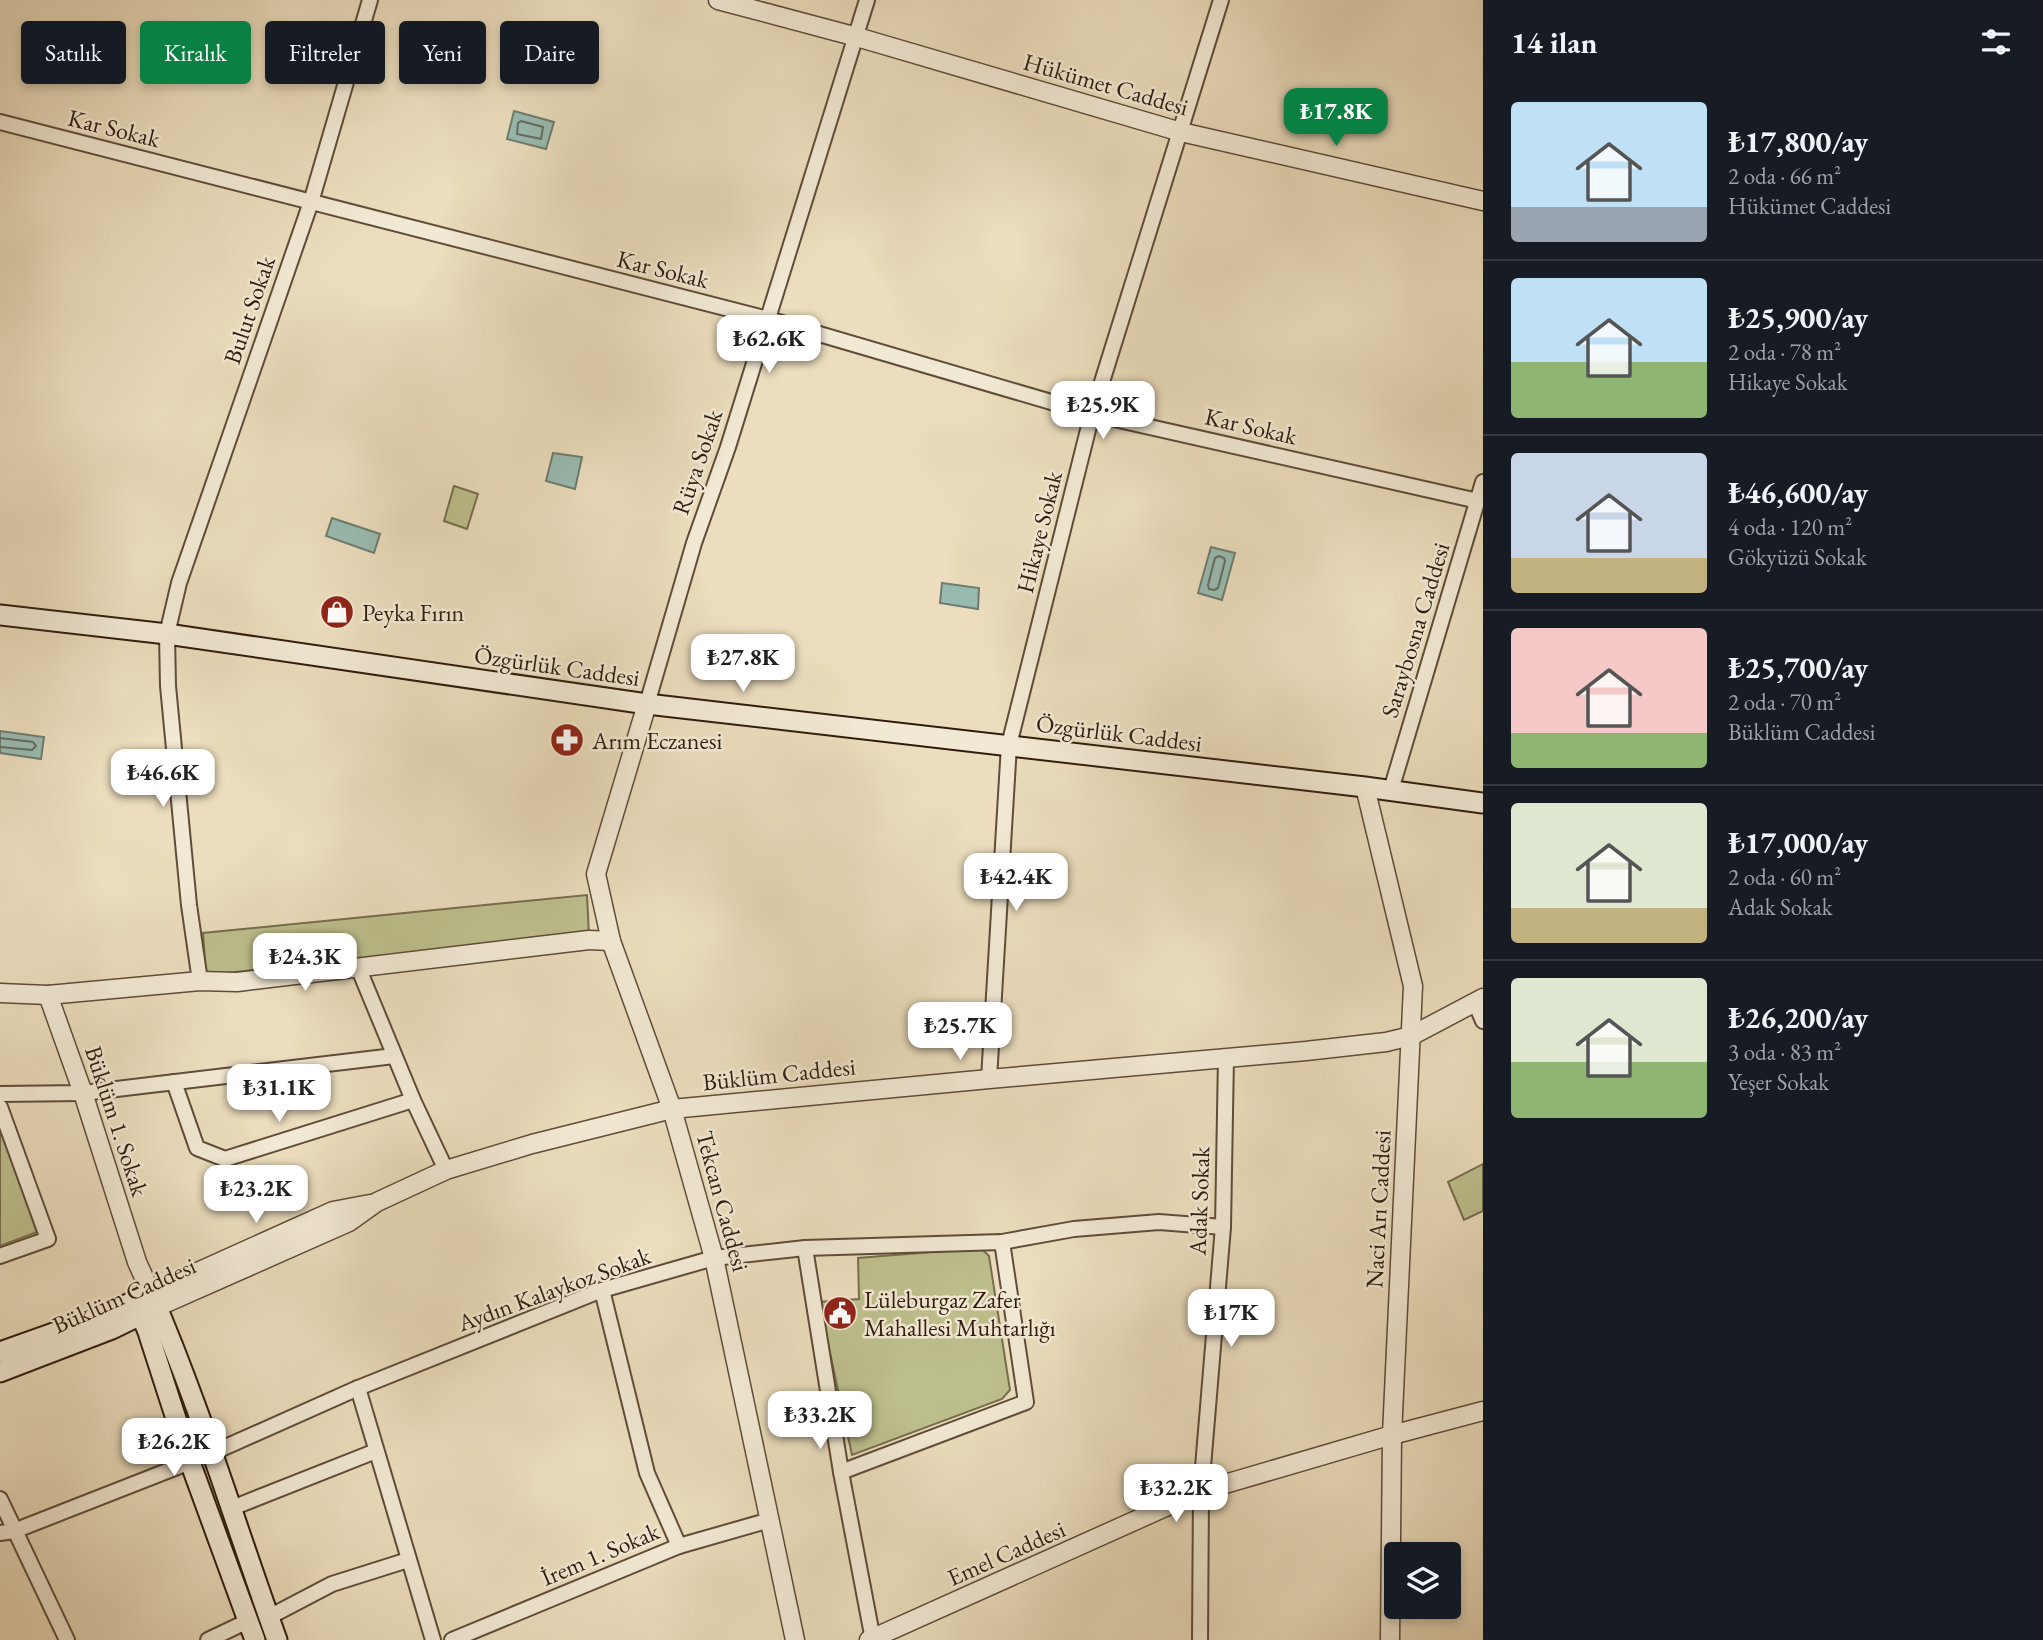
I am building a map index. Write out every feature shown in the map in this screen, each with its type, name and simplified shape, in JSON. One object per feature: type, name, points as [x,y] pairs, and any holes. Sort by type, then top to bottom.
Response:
[{"type":"main road","name":"Özgürlük Caddesi","points":[[0,615],[167,634],[647,704],[1483,803]]},
{"type":"main road","name":"Büklüm Caddesi","points":[[0,1352],[107,1314],[146,1304]]},
{"type":"main road","name":"Büklüm Caddesi","points":[[0,1372],[112,1329],[146,1304]]},
{"type":"main road","points":[[146,1304],[212,1453],[277,1640]]},
{"type":"main road","points":[[146,1304],[190,1462],[255,1640]]},
{"type":"street","name":"Bulut Sokak","points":[[200,981],[189,905],[170,700],[167,634],[179,583],[310,202],[370,0]]},
{"type":"street","name":"Hükümet Caddesi","points":[[719,0],[857,37],[1181,132],[1483,201]]},
{"type":"street","name":"Rüya Sokak","points":[[647,704],[694,542],[768,319],[867,0]]},
{"type":"street","name":"Hikaye Sokak","points":[[989,1079],[1009,745],[1092,414],[1221,0]]},
{"type":"street","name":"Kar Sokak","points":[[0,122],[768,319],[1092,414],[1478,501]]},
{"type":"street","name":"Saraybosna Caddesi","points":[[1391,790],[1483,482]]},
{"type":"street","name":"Tekcan Caddesi","points":[[647,704],[596,874],[611,941],[672,1109],[715,1258],[795,1640]]},
{"type":"street","name":"Naci Arı Caddesi","points":[[1365,787],[1413,986],[1392,1435],[1390,1640]]},
{"type":"street","points":[[0,993],[48,995],[200,981],[237,982],[589,940],[611,941]]},
{"type":"street","points":[[358,967],[413,1100],[446,1170]]},
{"type":"street","name":"Büklüm 1. Sokak","points":[[48,995],[83,1093],[137,1262],[146,1304]]},
{"type":"street","points":[[1479,1000],[1483,1021]]},
{"type":"street","name":"Büklüm Caddesi","points":[[146,1304],[333,1211],[377,1202],[446,1170],[532,1144],[672,1109],[1386,1042],[1411,1036],[1479,1000]]},
{"type":"street","points":[[0,1094],[83,1093],[394,1056]]},
{"type":"street","name":"Adak Sokak","points":[[1200,1640],[1201,1491],[1223,1227],[1226,1057]]},
{"type":"street","points":[[173,1082],[197,1148],[225,1159],[413,1100]]},
{"type":"street","points":[[0,1107],[48,1239],[0,1256]]},
{"type":"street","name":"Aydın Kalaykoz Sokak","points":[[212,1453],[358,1388],[602,1290],[715,1258],[805,1248],[1002,1242],[1074,1229],[1159,1222],[1223,1227]]},
{"type":"street","points":[[841,1472],[1026,1402],[1002,1242]]},
{"type":"street","points":[[805,1248],[871,1639]]},
{"type":"street","points":[[602,1290],[647,1473],[679,1546]]},
{"type":"street","points":[[358,1388],[433,1640]]},
{"type":"street","name":"Emel Caddesi","points":[[871,1639],[1201,1491],[1483,1411]]},
{"type":"street","points":[[232,1508],[376,1451]]},
{"type":"street","points":[[7,1532],[190,1462]]},
{"type":"street","points":[[0,1499],[7,1532],[67,1640]]},
{"type":"street","name":"İrem 1. Sokak","points":[[452,1640],[679,1546],[770,1520]]},
{"type":"street","points":[[269,1618],[332,1584],[408,1560]]},
{"type":"street","points":[[208,1640],[248,1621]]},
{"type":"green space","points":[[454,486],[478,494],[467,529],[444,521]]},
{"type":"green space","points":[[587,895],[589,935],[206,975],[203,933]]},
{"type":"green space","points":[[0,1128],[37,1232],[0,1246]]},
{"type":"green space","points":[[1483,1164],[1483,1211],[1464,1220],[1448,1182]]},
{"type":"green space","points":[[981,1248],[989,1256],[1010,1390],[1002,1399],[852,1455],[819,1302],[859,1299],[858,1258]]},
{"type":"water","points":[[514,111],[554,122],[546,149],[507,139]]},
{"type":"water","points":[[553,453],[582,457],[575,489],[546,481]]},
{"type":"water","points":[[332,518],[380,534],[374,553],[326,536]]},
{"type":"water","points":[[1211,547],[1235,553],[1222,600],[1198,593]]},
{"type":"water","points":[[942,583],[979,588],[978,609],[940,603]]},
{"type":"water","points":[[0,731],[44,737],[41,759],[0,753]]},
{"type":"place","name":"Peyka Fırın","points":[[337,612]]},
{"type":"place","name":"Arım Eczanesi","points":[[567,740]]},
{"type":"place","name":"Lüleburgaz Zafer Mahallesi Muhtarlığı","points":[[840,1313]]}]
